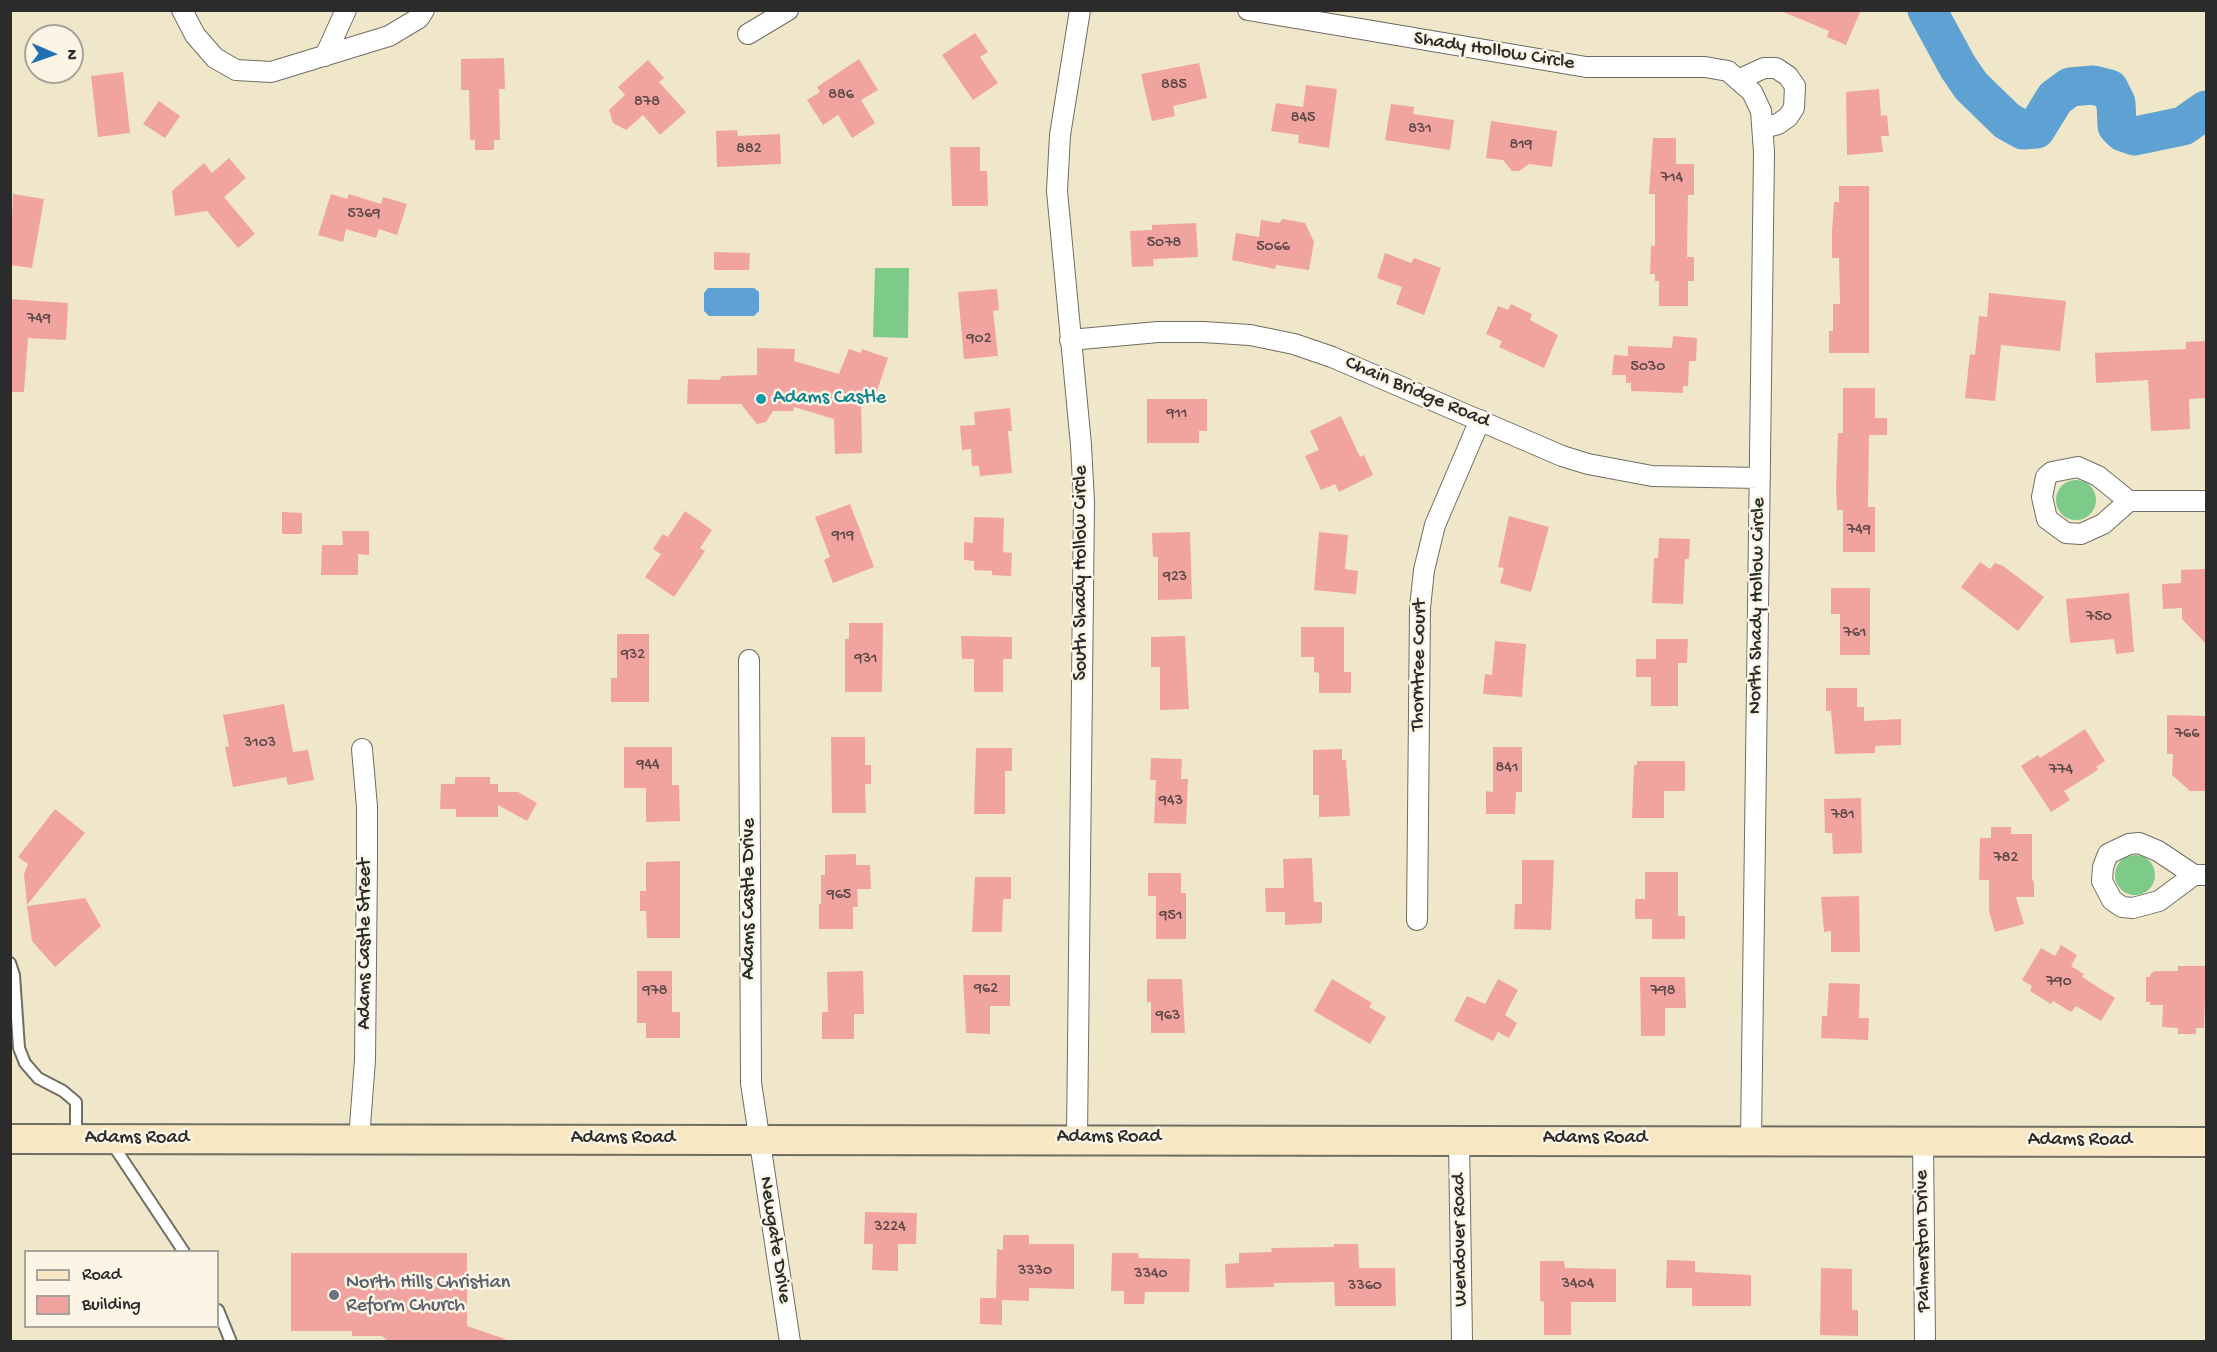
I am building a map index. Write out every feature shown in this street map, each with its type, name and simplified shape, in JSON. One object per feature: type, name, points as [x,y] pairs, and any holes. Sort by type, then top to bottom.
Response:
[{"type":"street","points":[[182,10],[195,35],[215,58],[236,70],[271,72],[389,36],[419,18],[424,10]]},
{"type":"street","points":[[325,56],[346,10]]},
{"type":"street","points":[[748,34],[788,10]]},
{"type":"street","name":"South Shady Hollow Circle","points":[[1077,1138],[1084,502],[1081,445],[1058,217],[1057,168],[1080,10]]},
{"type":"street","name":"Shady Hollow Circle","points":[[1248,10],[1538,60],[1633,69],[1705,67],[1728,72],[1740,79]]},
{"type":"street","points":[[1740,79],[1764,68],[1776,68],[1788,76],[1795,86],[1794,108],[1788,117],[1778,124],[1763,128]]},
{"type":"street","name":"North Shady Hollow Circle","points":[[1740,79],[1752,92],[1761,111],[1763,128],[1751,1139]]},
{"type":"street","name":"Chain Bridge Road","points":[[1070,340],[1158,332],[1203,332],[1250,335],[1283,341],[1332,357],[1562,456],[1616,471],[1652,476],[1760,478]]},
{"type":"street","name":"Thorntree Court","points":[[1417,920],[1420,608],[1424,570],[1435,525],[1479,420]]},
{"type":"street","points":[[2129,501],[2206,501]]},
{"type":"street","name":"Adams Castle Drive","points":[[748,660],[751,1083],[758,1138]]},
{"type":"street","name":"Adams Castle Street","points":[[359,1139],[365,1060],[367,884],[367,807],[362,749]]},
{"type":"street","name":"Newgate Drive","points":[[758,1138],[790,1341]]},
{"type":"street","name":"Adams Road","points":[[10,1139],[1077,1138],[2206,1142]]},
{"type":"street","name":"Wendover Road","points":[[1459,1139],[1462,1341]]},
{"type":"street","name":"Palmerston Drive","points":[[1923,1140],[1925,1341]]},
{"type":"lane","points":[[10,963],[14,975],[19,1048],[25,1063],[38,1078],[63,1091],[76,1102],[76,1139]]},
{"type":"lane","points":[[109,1139],[183,1250]]},
{"type":"lane","points":[[219,1312],[231,1341]]},
{"type":"green space","points":[[875,268],[909,268],[908,338],[873,337]]},
{"type":"green space","points":[[2076,480],[2084,481],[2090,486],[2095,492],[2095,508],[2090,514],[2084,519],[2076,520],[2068,519],[2062,514],[2057,508],[2056,500],[2057,492],[2062,486],[2068,481]]},
{"type":"green space","points":[[2135,855],[2149,861],[2155,875],[2149,889],[2135,895],[2121,889],[2115,875],[2121,861]]},
{"type":"water","points":[[708,288],[754,288],[759,292],[759,311],[754,316],[709,316],[704,311],[704,293]]},
{"type":"building","points":[[1861,10],[1846,45],[1827,37],[1829,31],[1781,11]]},
{"type":"building","points":[[975,33],[988,52],[980,57],[998,83],[973,100],[942,55]]},
{"type":"building","points":[[504,58],[505,89],[499,89],[500,140],[494,140],[494,150],[475,150],[475,140],[470,140],[469,90],[461,90],[461,59]]},
{"type":"building","points":[[859,59],[878,90],[861,100],[875,123],[852,138],[838,115],[823,125],[807,100],[820,92],[817,87]]},
{"type":"building","points":[[648,60],[664,78],[659,82],[686,112],[660,135],[643,115],[626,130],[613,123],[609,110],[625,95],[618,87]]},
{"type":"building","points":[[1199,63],[1207,98],[1173,106],[1175,116],[1152,121],[1141,74]]},
{"type":"building","points":[[123,72],[130,133],[98,137],[91,76]]},
{"type":"building","points":[[1306,85],[1337,89],[1329,148],[1298,143],[1299,135],[1271,131],[1276,103],[1303,107]]},
{"type":"building","points":[[1879,89],[1881,116],[1887,115],[1889,136],[1881,136],[1883,152],[1847,155],[1846,92]]},
{"type":"building","points":[[159,101],[180,116],[165,138],[143,124]]},
{"type":"building","points":[[1391,104],[1414,107],[1413,114],[1454,120],[1450,150],[1385,140]]},
{"type":"building","points":[[1491,121],[1557,131],[1552,167],[1529,164],[1519,171],[1512,171],[1503,160],[1486,158]]},
{"type":"building","points":[[737,130],[738,136],[780,134],[781,164],[717,167],[716,131]]},
{"type":"building","points":[[1653,138],[1676,138],[1676,164],[1694,164],[1694,195],[1688,195],[1687,257],[1694,257],[1694,281],[1688,281],[1688,306],[1659,306],[1659,281],[1655,281],[1655,274],[1650,274],[1651,246],[1655,246],[1655,194],[1649,194]]},
{"type":"building","points":[[950,147],[980,147],[980,171],[987,171],[988,206],[952,206]]},
{"type":"building","points":[[229,158],[246,178],[224,197],[255,234],[238,248],[207,211],[175,216],[172,191],[204,163],[212,173]]},
{"type":"building","points":[[1839,186],[1869,186],[1869,353],[1829,353],[1829,331],[1833,331],[1833,304],[1840,304],[1839,258],[1832,258],[1834,202],[1839,202]]},
{"type":"building","points":[[13,194],[44,199],[32,268],[10,265]]},
{"type":"building","points":[[331,194],[347,199],[349,194],[381,204],[383,197],[407,204],[397,235],[379,229],[376,238],[346,229],[343,242],[318,235]]},
{"type":"building","points":[[1283,219],[1305,223],[1314,242],[1309,270],[1276,265],[1275,269],[1232,260],[1236,233],[1259,237],[1261,220],[1279,223]]},
{"type":"building","points":[[1196,223],[1198,257],[1153,259],[1154,266],[1132,267],[1130,231],[1152,230],[1152,225]]},
{"type":"building","points":[[714,252],[750,253],[749,270],[714,270]]},
{"type":"building","points":[[1385,253],[1411,263],[1414,258],[1441,268],[1424,315],[1396,304],[1402,287],[1377,278]]},
{"type":"building","points":[[997,289],[999,310],[993,311],[998,356],[964,359],[958,292]]},
{"type":"building","points":[[1989,293],[2066,301],[2060,351],[2001,345],[1995,401],[1965,398],[1970,354],[1975,355],[1979,316],[1987,317]]},
{"type":"building","points":[[10,299],[68,303],[66,340],[28,338],[24,392],[10,392]]},
{"type":"building","points":[[1511,304],[1532,314],[1530,320],[1558,335],[1544,368],[1499,347],[1502,341],[1486,334],[1498,306],[1508,310]]},
{"type":"building","points":[[1673,336],[1697,338],[1696,361],[1689,361],[1688,386],[1683,386],[1683,393],[1631,391],[1631,383],[1626,383],[1626,375],[1612,375],[1614,355],[1628,356],[1628,346],[1672,348]]},
{"type":"building","points":[[2206,341],[2206,398],[2189,399],[2190,429],[2151,431],[2148,380],[2096,383],[2095,353],[2186,349],[2186,342]]},
{"type":"building","name":"Adams Castle","points":[[757,348],[795,349],[794,361],[839,374],[849,349],[861,353],[862,349],[888,358],[874,400],[861,396],[862,453],[835,454],[834,419],[794,407],[793,411],[773,411],[766,422],[757,424],[741,404],[687,404],[688,379],[719,380],[722,376],[757,375]]},
{"type":"building","points":[[1843,388],[1875,388],[1875,418],[1887,418],[1887,435],[1869,435],[1868,507],[1875,507],[1875,552],[1843,552],[1843,510],[1837,510],[1836,487],[1838,433],[1843,433]]},
{"type":"building","points":[[1147,399],[1207,399],[1207,431],[1199,431],[1199,443],[1147,443]]},
{"type":"building","points":[[1010,408],[1012,431],[1008,431],[1012,473],[980,476],[979,466],[972,466],[971,449],[962,450],[960,426],[975,425],[974,412]]},
{"type":"building","points":[[1341,416],[1360,457],[1364,455],[1373,475],[1339,492],[1335,484],[1321,490],[1305,456],[1319,450],[1310,431]]},
{"type":"building","points":[[850,504],[874,567],[833,583],[824,560],[830,557],[815,517]]},
{"type":"building","points":[[685,511],[712,530],[700,548],[705,551],[674,597],[645,577],[661,554],[653,549],[663,534],[668,537]]},
{"type":"building","points":[[282,512],[302,513],[302,534],[282,534]]},
{"type":"building","points":[[1509,516],[1549,527],[1531,592],[1500,583],[1504,568],[1498,567]]},
{"type":"building","points":[[974,517],[1004,518],[1003,552],[1012,553],[1011,576],[992,575],[992,571],[974,570],[974,561],[964,560],[964,542],[973,543]]},
{"type":"building","points":[[342,531],[369,531],[369,555],[358,554],[358,575],[321,575],[322,545],[343,545]]},
{"type":"building","points":[[1190,532],[1192,599],[1158,600],[1158,557],[1153,557],[1152,533]]},
{"type":"building","points":[[1319,532],[1348,535],[1345,569],[1358,571],[1356,594],[1314,590]]},
{"type":"building","points":[[1659,538],[1690,539],[1689,559],[1685,559],[1683,604],[1652,603],[1654,558],[1658,558]]},
{"type":"building","points":[[1980,562],[1990,569],[1995,563],[2003,566],[2044,597],[2018,631],[1961,587]]},
{"type":"building","points":[[2206,569],[2206,644],[2182,619],[2182,608],[2163,609],[2162,584],[2181,583],[2181,570]]},
{"type":"building","points":[[1831,588],[1870,588],[1870,655],[1840,655],[1840,614],[1831,614]]},
{"type":"building","points":[[2129,593],[2134,652],[2116,654],[2114,639],[2070,643],[2066,599]]},
{"type":"building","points":[[849,623],[883,623],[882,692],[845,692],[845,639],[849,639]]},
{"type":"building","points":[[1301,627],[1344,627],[1344,672],[1351,672],[1351,693],[1319,693],[1319,673],[1314,672],[1314,657],[1301,657]]},
{"type":"building","points":[[617,634],[649,634],[649,702],[611,702],[611,678],[617,678]]},
{"type":"building","points":[[961,636],[1012,637],[1012,659],[1003,659],[1003,692],[974,692],[974,659],[962,659]]},
{"type":"building","points":[[1185,636],[1189,709],[1160,710],[1160,667],[1151,667],[1151,637]]},
{"type":"building","points":[[1656,639],[1688,639],[1687,663],[1678,663],[1678,706],[1651,706],[1651,677],[1636,677],[1636,659],[1656,659]]},
{"type":"building","points":[[1495,641],[1526,644],[1522,697],[1483,694],[1485,674],[1492,675]]},
{"type":"building","points":[[1826,688],[1857,688],[1857,707],[1864,707],[1864,721],[1901,719],[1901,745],[1875,746],[1875,753],[1835,754],[1831,711],[1826,711]]},
{"type":"building","points":[[284,704],[293,752],[308,750],[314,780],[288,785],[286,777],[233,787],[225,747],[229,746],[223,715]]},
{"type":"building","points":[[2167,715],[2206,716],[2206,791],[2190,791],[2172,775],[2173,754],[2167,754]]},
{"type":"building","points":[[2085,729],[2105,761],[2096,767],[2098,770],[2064,791],[2070,800],[2051,812],[2021,766],[2038,755],[2040,758]]},
{"type":"building","points":[[831,737],[865,737],[865,765],[871,765],[871,784],[865,784],[866,813],[832,813]]},
{"type":"building","points":[[624,747],[672,747],[672,785],[679,785],[680,821],[646,822],[646,788],[624,788]]},
{"type":"building","points":[[1493,747],[1522,747],[1522,792],[1516,792],[1515,814],[1486,814],[1486,791],[1493,792]]},
{"type":"building","points":[[976,748],[1012,748],[1012,771],[1005,771],[1005,814],[974,814]]},
{"type":"building","points":[[1342,749],[1342,760],[1346,760],[1350,816],[1319,817],[1319,795],[1313,795],[1313,750]]},
{"type":"building","points":[[1151,758],[1182,759],[1181,779],[1188,779],[1186,824],[1154,823],[1156,780],[1150,780]]},
{"type":"building","points":[[1637,761],[1685,761],[1685,791],[1664,791],[1664,818],[1632,818],[1634,765],[1637,765]]},
{"type":"building","points":[[455,777],[490,777],[490,784],[498,784],[498,792],[518,792],[537,803],[527,821],[498,805],[498,817],[456,817],[456,809],[440,809],[441,784],[455,784]]},
{"type":"building","points":[[1861,798],[1862,853],[1833,854],[1832,833],[1825,833],[1824,799]]},
{"type":"building","points":[[55,809],[85,833],[27,905],[24,874],[28,864],[18,857]]},
{"type":"building","points":[[1991,827],[2011,827],[2011,834],[2032,834],[2032,880],[2034,881],[2034,897],[2016,897],[2024,924],[1995,932],[1989,911],[1989,880],[1979,880],[1980,838],[1991,838]]},
{"type":"building","points":[[856,854],[856,865],[870,865],[871,889],[857,889],[858,907],[853,907],[853,929],[819,929],[821,875],[825,875],[825,855]]},
{"type":"building","points":[[1312,858],[1314,902],[1322,902],[1322,923],[1285,925],[1285,912],[1266,912],[1265,888],[1284,888],[1283,859]]},
{"type":"building","points":[[1522,860],[1554,860],[1551,930],[1514,929],[1515,904],[1522,904]]},
{"type":"building","points":[[680,861],[680,938],[647,938],[646,911],[640,911],[640,891],[646,891],[646,862]]},
{"type":"building","points":[[1645,872],[1678,872],[1678,916],[1685,916],[1685,939],[1652,939],[1652,919],[1635,919],[1635,899],[1645,899]]},
{"type":"building","points":[[1148,873],[1181,873],[1181,893],[1186,893],[1186,939],[1156,939],[1156,896],[1148,896]]},
{"type":"building","points":[[975,877],[1011,877],[1011,899],[1003,899],[1002,932],[972,932]]},
{"type":"building","points":[[1859,896],[1860,952],[1831,952],[1831,931],[1824,932],[1821,897]]},
{"type":"building","points":[[85,898],[101,926],[55,967],[32,941],[27,906]]},
{"type":"building","points":[[2061,945],[2077,955],[2071,966],[2084,974],[2082,977],[2115,998],[2101,1021],[2076,1006],[2071,1012],[2053,1001],[2051,1004],[2030,991],[2032,986],[2022,980],[2041,948],[2055,956]]},
{"type":"building","points":[[2178,966],[2206,966],[2204,1028],[2196,1028],[2196,1034],[2178,1034],[2178,1028],[2162,1027],[2163,1005],[2150,1005],[2150,1002],[2146,1002],[2146,977],[2150,977],[2155,971],[2178,971]]},
{"type":"building","points":[[637,971],[672,971],[672,1012],[680,1012],[680,1038],[646,1038],[646,1023],[637,1023]]},
{"type":"building","points":[[863,971],[864,1014],[854,1014],[854,1039],[822,1039],[822,1012],[828,1012],[827,972]]},
{"type":"building","points":[[963,975],[1010,975],[1010,1006],[990,1006],[990,1034],[966,1033]]},
{"type":"building","points":[[1640,977],[1685,977],[1686,1008],[1665,1008],[1665,1036],[1641,1036]]},
{"type":"building","points":[[1147,979],[1182,979],[1185,1033],[1151,1033],[1151,1002],[1147,1002]]},
{"type":"building","points":[[1332,979],[1372,1003],[1369,1007],[1386,1017],[1370,1044],[1314,1011]]},
{"type":"building","points":[[1498,979],[1518,990],[1505,1015],[1517,1023],[1509,1038],[1498,1032],[1493,1041],[1454,1021],[1467,996],[1485,1004]]},
{"type":"building","points":[[1829,983],[1860,984],[1859,1018],[1869,1018],[1868,1040],[1821,1038],[1822,1016],[1827,1016]]},
{"type":"building","points":[[865,1212],[917,1213],[916,1244],[898,1244],[898,1271],[872,1270],[873,1244],[864,1244]]},
{"type":"building","points":[[1003,1235],[1029,1235],[1029,1244],[1074,1244],[1074,1289],[1029,1288],[1029,1301],[1002,1300],[1002,1325],[980,1324],[980,1298],[996,1298],[997,1249],[1003,1250]]},
{"type":"building","points":[[1334,1244],[1358,1244],[1359,1268],[1395,1268],[1396,1306],[1335,1306],[1334,1282],[1274,1283],[1274,1287],[1226,1288],[1225,1264],[1239,1263],[1239,1253],[1272,1252],[1271,1248],[1334,1247]]},
{"type":"building","name":"North Hills Christian Reform Church","points":[[291,1253],[467,1253],[467,1326],[505,1339],[504,1341],[388,1341],[382,1336],[352,1336],[352,1331],[291,1331]]},
{"type":"building","points":[[1112,1253],[1138,1253],[1139,1258],[1190,1259],[1189,1292],[1145,1292],[1144,1304],[1124,1304],[1124,1291],[1111,1291]]},
{"type":"building","points":[[1667,1260],[1695,1261],[1695,1272],[1751,1275],[1751,1306],[1692,1306],[1692,1288],[1666,1288]]},
{"type":"building","points":[[1540,1261],[1564,1261],[1565,1268],[1616,1269],[1616,1302],[1571,1302],[1571,1335],[1544,1335],[1544,1302],[1540,1301]]},
{"type":"building","points":[[1821,1268],[1852,1269],[1852,1310],[1858,1310],[1858,1336],[1820,1335]]},
{"type":"waterway","points":[[1927,10],[1971,86],[2007,121],[2023,130],[2036,129],[2055,98],[2070,87],[2093,85],[2109,89],[2116,103],[2117,126],[2123,132],[2135,136],[2183,126],[2206,110]]},
{"type":"place","name":"Adams Castle","points":[[761,399]]},
{"type":"place","name":"North Hills Christian Reform Church","points":[[334,1295]]}]
